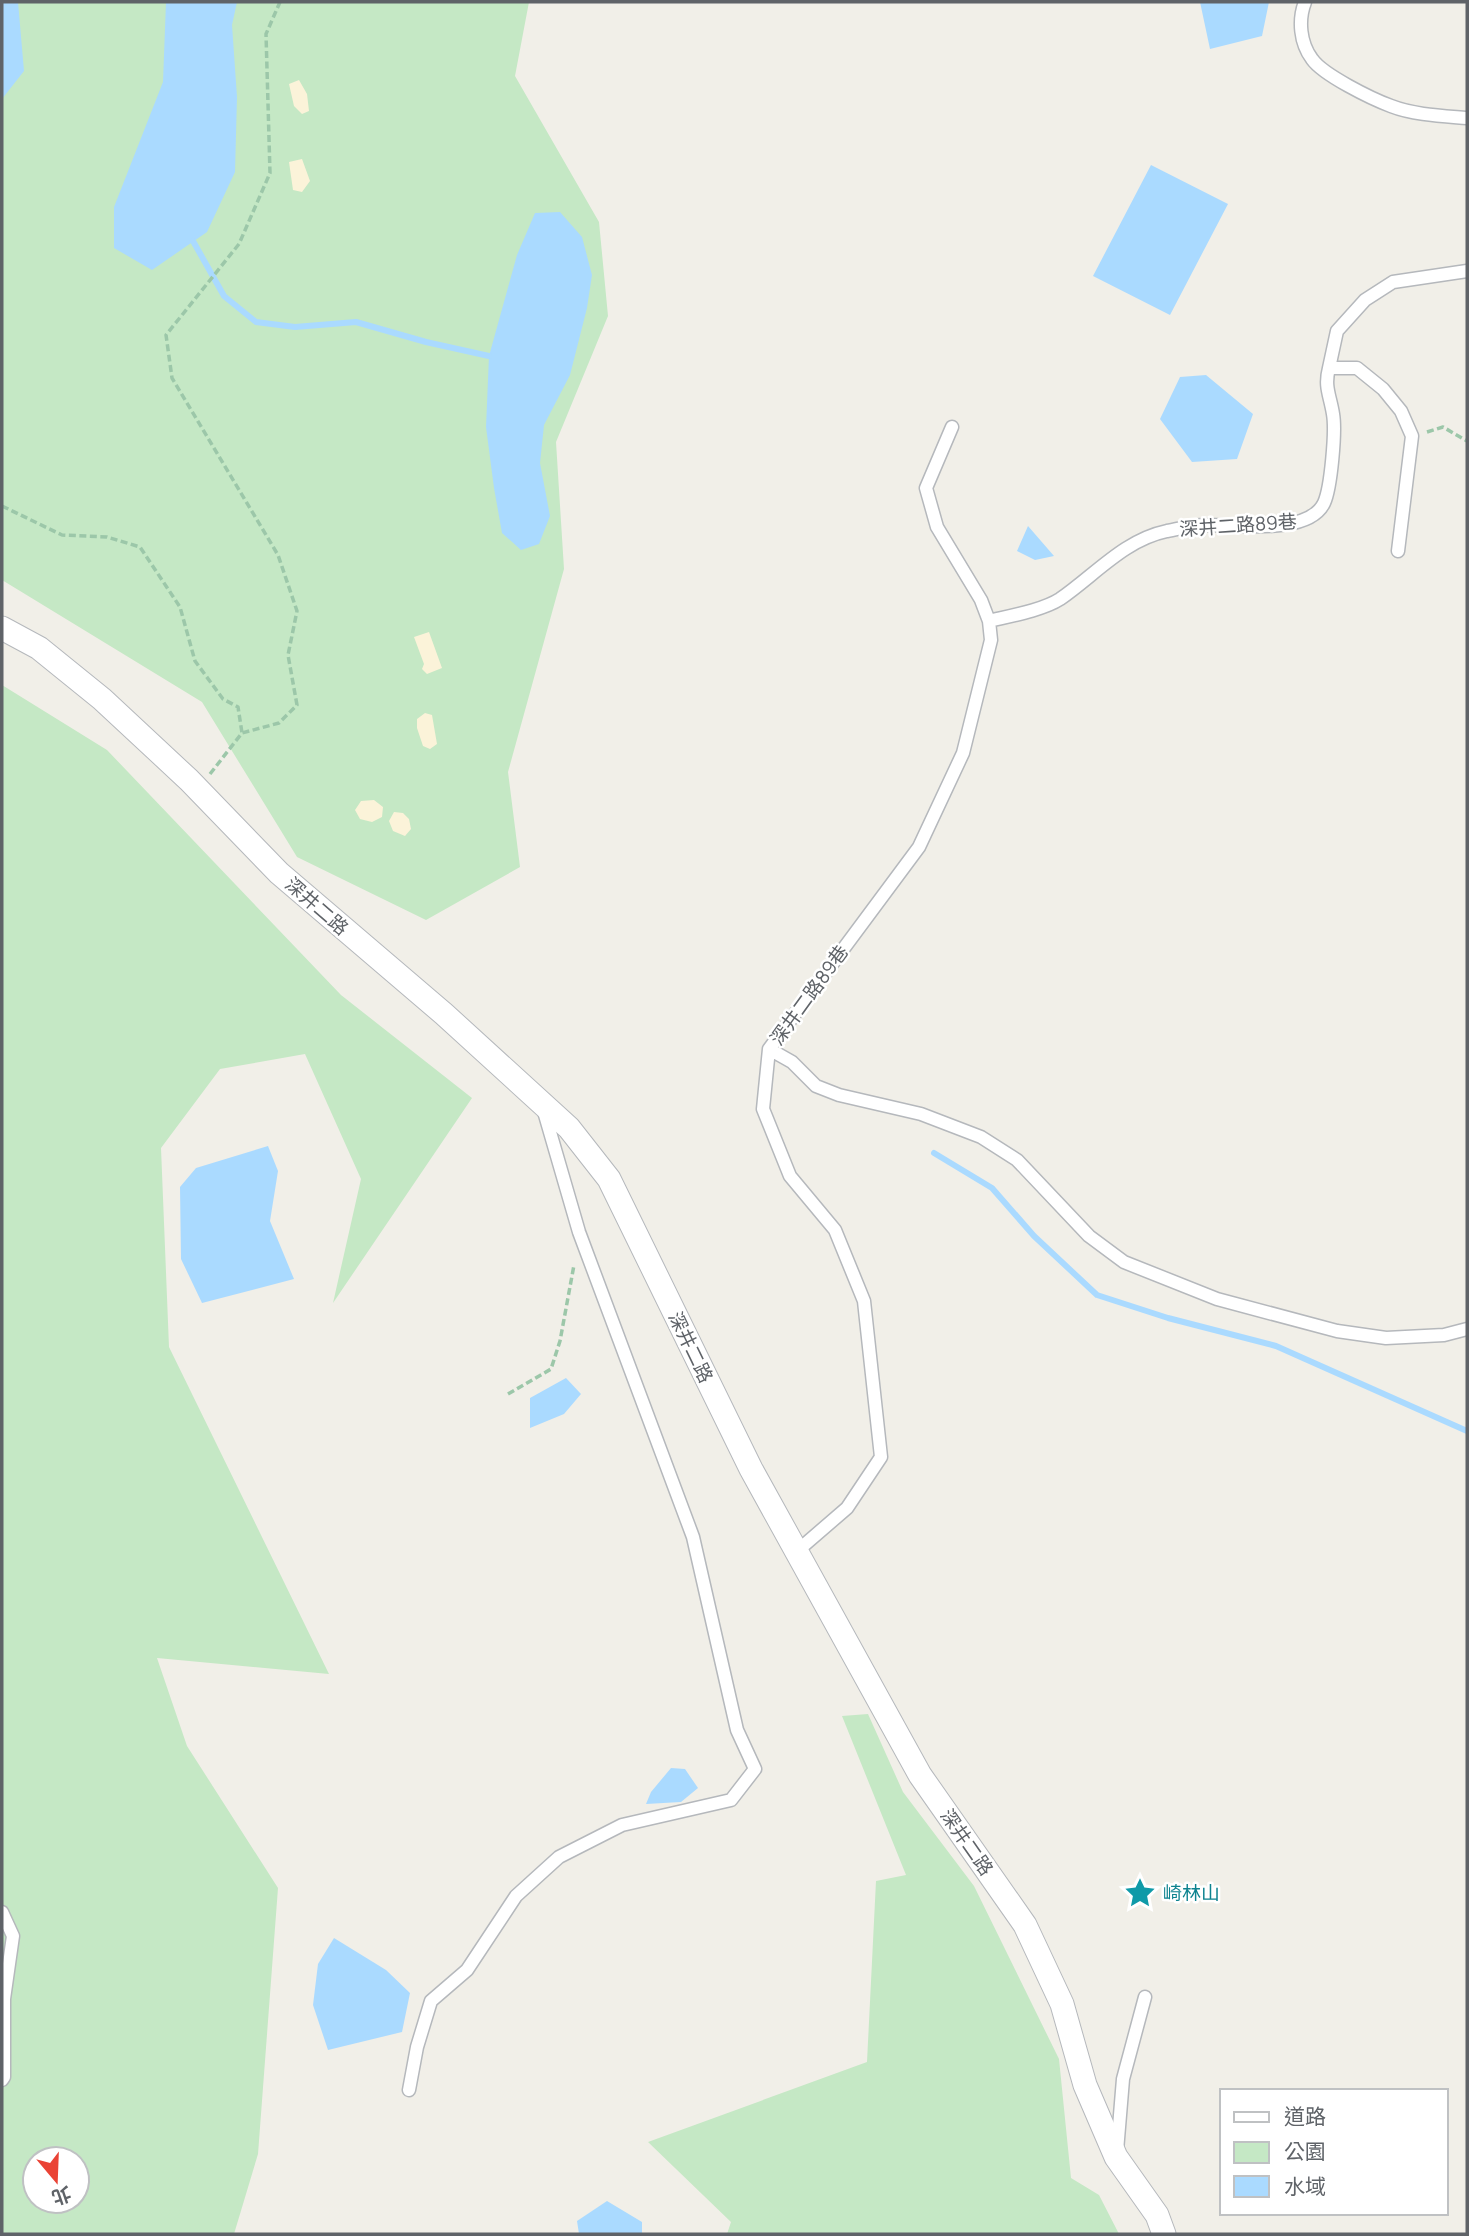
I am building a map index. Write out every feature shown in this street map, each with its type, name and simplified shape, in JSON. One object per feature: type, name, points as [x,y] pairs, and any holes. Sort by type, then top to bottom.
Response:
[{"type":"street","name":"深井二路","points":[[2,628],[40,648],[81,682],[198,789],[279,873],[541,1101],[569,1128],[608,1178],[751,1469],[920,1775],[1025,1924],[1062,2004],[1085,2085],[1116,2157],[1157,2215],[1164,2234]]},
{"type":"lane","points":[[1305,2],[1300,14],[1304,44],[1313,61],[1343,82],[1393,107],[1467,118]]},
{"type":"lane","name":"深井二路89巷","points":[[989,621],[1058,600],[1111,558],[1152,534],[1199,525],[1290,525],[1311,519],[1324,503],[1335,443],[1334,415],[1325,382],[1337,331],[1365,300],[1393,282],[1467,271]]},
{"type":"lane","points":[[1329,368],[1357,368],[1383,389],[1401,411],[1412,436],[1398,551]]},
{"type":"lane","name":"深井二路89巷","points":[[796,1552],[847,1508],[881,1457],[864,1301],[835,1230],[790,1176],[763,1109],[769,1049],[919,847],[962,753],[990,640],[989,621],[981,600],[937,527],[926,488],[952,427]]},
{"type":"lane","points":[[769,1049],[792,1062],[816,1086],[839,1096],[921,1114],[981,1137],[1017,1160],[1088,1236],[1124,1262],[1217,1299],[1337,1331],[1386,1338],[1444,1335],[1467,1329]]},
{"type":"lane","points":[[409,2090],[417,2047],[431,2001],[467,1970],[516,1896],[559,1857],[622,1825],[731,1800],[755,1769],[737,1730],[693,1537],[579,1232],[541,1101]]},
{"type":"lane","points":[[2,1912],[13,1936],[4,1999],[2,2080]]},
{"type":"lane","points":[[1116,2157],[1123,2079],[1145,1997]]},
{"type":"path","points":[[198,789],[242,733],[279,723],[297,705],[288,655],[297,611],[278,555],[172,378],[166,335],[239,244],[270,173],[266,34],[280,2]]},
{"type":"path","points":[[1412,436],[1443,427],[1467,441]]},
{"type":"path","points":[[2,506],[62,535],[107,537],[140,547],[180,607],[195,661],[223,699],[238,707],[242,733]]},
{"type":"path","points":[[508,1394],[551,1369],[560,1341],[579,1232]]},
{"type":"green space","points":[[2,2],[529,2],[515,76],[599,222],[608,316],[556,442],[564,569],[508,772],[520,867],[426,920],[297,857],[202,702],[2,580]]},
{"type":"green space","points":[[2,685],[107,750],[341,995],[472,1098],[333,1303],[361,1179],[305,1054],[220,1069],[161,1148],[169,1347],[329,1674],[157,1658],[187,1746],[278,1888],[258,2154],[234,2234],[2,2234]]},
{"type":"green space","points":[[868,1714],[903,1792],[974,1886],[1059,2059],[1071,2178],[1099,2195],[1119,2234],[727,2234],[731,2222],[648,2142],[867,2062],[876,1881],[906,1875],[842,1716]]},
{"type":"sand","points":[[299,80],[307,94],[309,111],[302,114],[294,106],[289,84]]},
{"type":"sand","points":[[302,159],[310,181],[302,192],[293,190],[289,162]]},
{"type":"sand","points":[[429,632],[442,668],[427,674],[422,669],[424,664],[414,637]]},
{"type":"sand","points":[[425,713],[432,715],[437,744],[430,749],[423,746],[417,728],[417,719]]},
{"type":"sand","points":[[374,800],[383,807],[382,817],[372,822],[360,819],[355,810],[361,801]]},
{"type":"sand","points":[[394,812],[403,813],[409,819],[411,829],[405,836],[393,831],[389,821]]},
{"type":"water","points":[[2,2],[18,2],[24,71],[2,99]]},
{"type":"water","points":[[166,2],[237,2],[232,25],[237,97],[235,172],[207,232],[152,270],[114,248],[114,207],[163,82]]},
{"type":"water","points":[[1200,2],[1269,2],[1262,36],[1210,49]]},
{"type":"water","points":[[1151,165],[1228,204],[1170,315],[1093,276]]},
{"type":"water","points":[[560,212],[582,237],[592,275],[587,308],[570,375],[544,425],[540,463],[550,516],[539,544],[521,550],[502,533],[494,488],[486,427],[489,356],[517,255],[535,213]]},
{"type":"water","points":[[1206,375],[1253,414],[1237,459],[1192,462],[1160,419],[1180,377]]},
{"type":"water","points":[[1028,526],[1054,556],[1035,560],[1017,551]]},
{"type":"water","points":[[268,1146],[278,1171],[270,1221],[294,1279],[202,1303],[181,1259],[180,1187],[196,1168]]},
{"type":"water","points":[[566,1378],[581,1394],[564,1414],[530,1428],[530,1398]]},
{"type":"water","points":[[671,1768],[685,1769],[698,1788],[681,1802],[646,1804],[651,1792]]},
{"type":"water","points":[[334,1938],[386,1970],[410,1993],[402,2032],[328,2050],[313,2005],[318,1964]]},
{"type":"water","points":[[607,2201],[642,2222],[642,2234],[579,2234],[577,2221]]},
{"type":"waterway","points":[[193,241],[224,296],[256,322],[295,327],[356,322],[489,356]]},
{"type":"waterway","points":[[934,1153],[992,1188],[1034,1236],[1097,1295],[1168,1318],[1276,1346],[1467,1431]]},
{"type":"place","name":"崎林山","points":[[1140,1893]]}]
